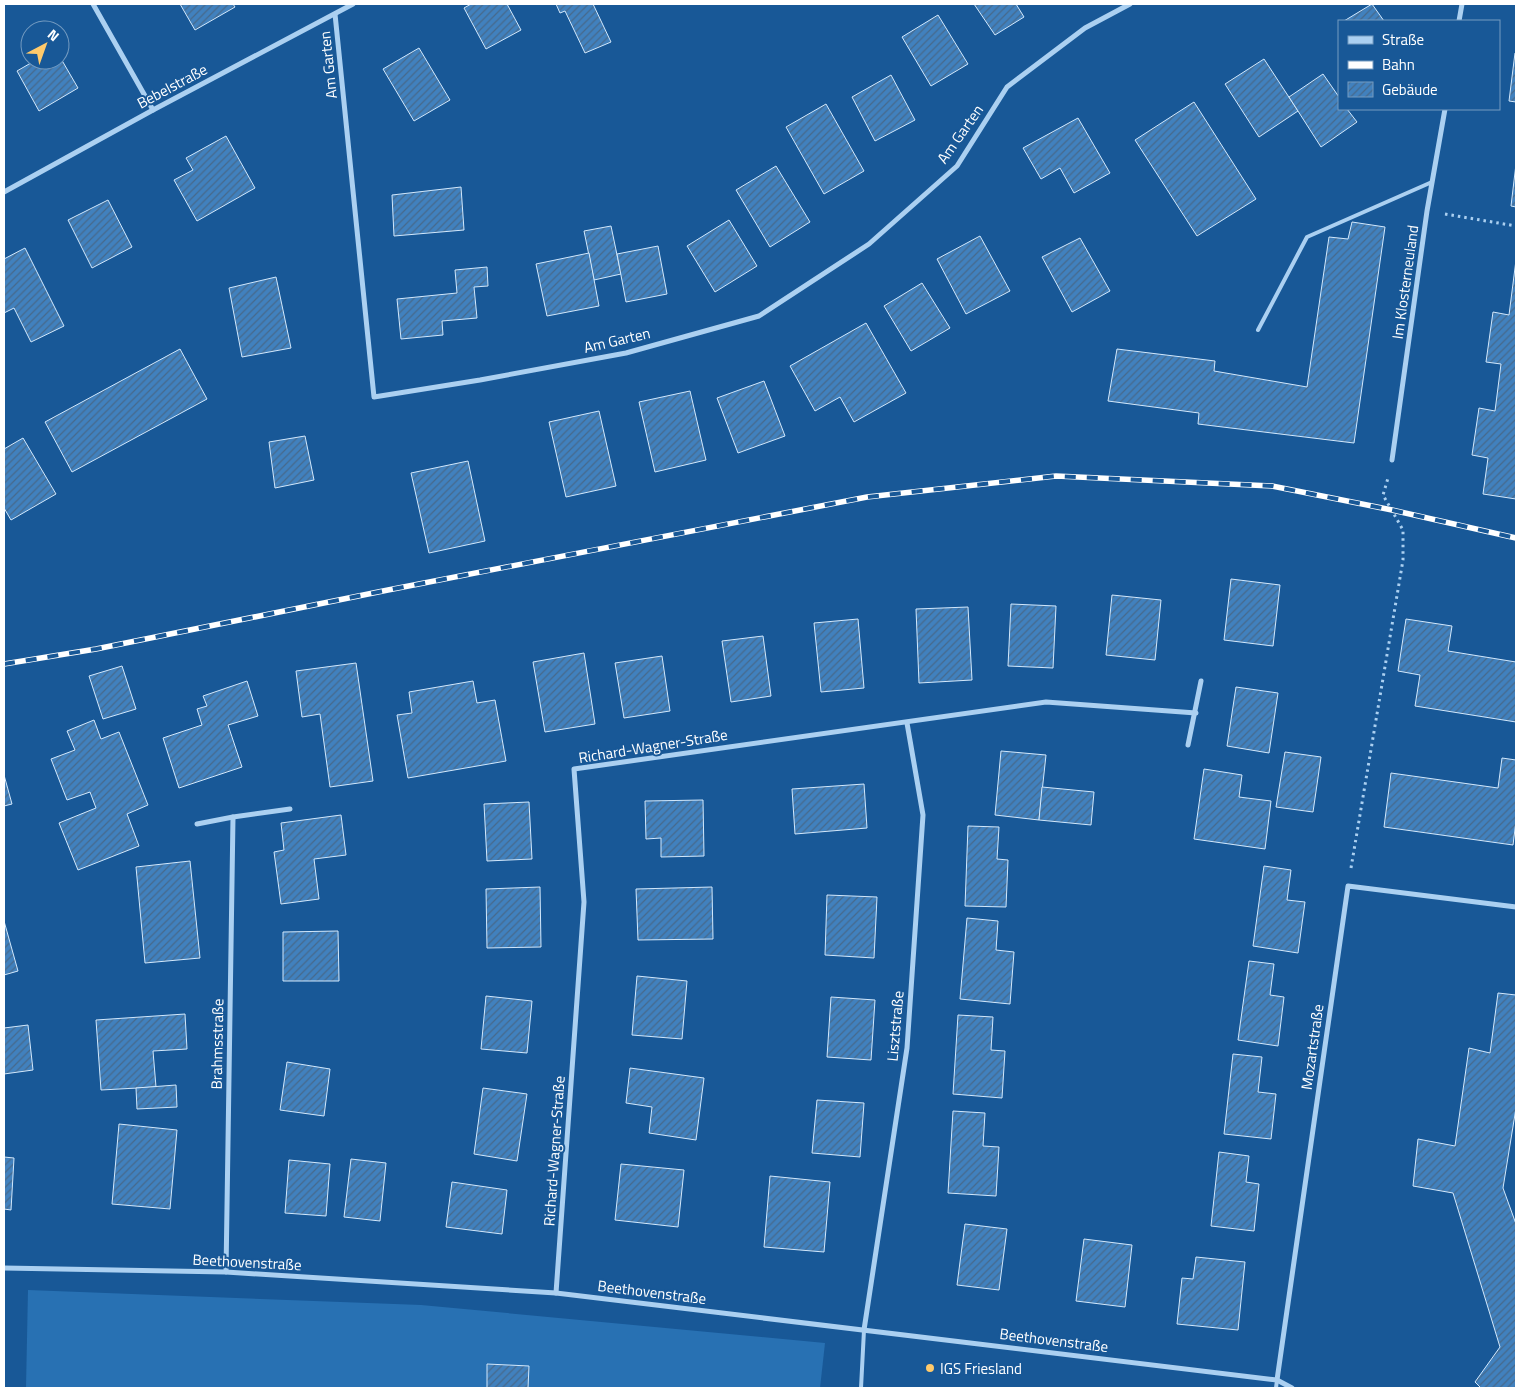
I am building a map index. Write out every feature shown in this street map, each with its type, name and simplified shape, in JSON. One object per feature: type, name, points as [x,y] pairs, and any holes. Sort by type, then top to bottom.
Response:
[{"type":"street","points":[[93,4],[153,110]]},
{"type":"street","name":"Bebelstraße","points":[[4,192],[153,110],[353,4]]},
{"type":"street","name":"Am Garten","points":[[335,14],[374,397],[626,353],[759,316],[869,244],[956,166],[1007,87],[1085,28],[1130,4]]},
{"type":"street","points":[[1459,20],[1462,4]]},
{"type":"street","name":"Im Klosterneuland","points":[[1392,460],[1432,182],[1445,110]]},
{"type":"street","points":[[1188,745],[1201,681]]},
{"type":"street","name":"Richard-Wagner-Straße","points":[[556,1293],[584,902],[574,768],[1046,702],[1196,713]]},
{"type":"street","name":"Lisztstraße","points":[[864,1330],[907,1048],[923,815],[907,722]]},
{"type":"street","points":[[197,824],[290,809]]},
{"type":"street","name":"Brahmsstraße","points":[[226,1272],[233,817]]},
{"type":"street","points":[[1348,886],[1516,906]]},
{"type":"street","name":"Mozartstraße","points":[[1277,1380],[1348,886]]},
{"type":"street","name":"Beethovenstraße","points":[[4,1268],[226,1272],[556,1293],[1277,1380],[1292,1388]]},
{"type":"lane","points":[[1258,330],[1307,237],[1432,182]]},
{"type":"lane","points":[[860,1388],[864,1330]]},
{"type":"lane","points":[[1276,1388],[1277,1380]]},
{"type":"path","points":[[1428,211],[1516,226]]},
{"type":"path","points":[[1348,886],[1403,560],[1404,530],[1383,495]]},
{"type":"shaded area","points":[[28,1290],[421,1305],[825,1343],[820,1388],[26,1388]]},
{"type":"building","points":[[180,4],[233,4],[235,7],[195,30]]},
{"type":"building","points":[[471,4],[507,4],[521,30],[486,49],[464,8]]},
{"type":"building","points":[[556,4],[593,4],[611,42],[585,53],[565,11],[560,13]]},
{"type":"building","points":[[974,4],[1016,4],[1024,17],[995,35]]},
{"type":"building","points":[[1372,4],[1383,20],[1346,20]]},
{"type":"building","points":[[938,15],[968,64],[931,86],[902,37]]},
{"type":"building","points":[[419,48],[450,100],[414,121],[383,69]]},
{"type":"building","points":[[1516,54],[1516,102],[1509,101]]},
{"type":"building","points":[[1264,59],[1298,111],[1259,137],[1225,84]]},
{"type":"building","points":[[20,69],[68,70],[78,88],[39,111],[17,71]]},
{"type":"building","points":[[1323,74],[1338,96],[1338,110],[1348,110],[1357,122],[1321,147],[1289,97]]},
{"type":"building","points":[[891,75],[915,120],[875,141],[852,97]]},
{"type":"building","points":[[1194,102],[1256,199],[1197,236],[1135,140]]},
{"type":"building","points":[[826,104],[864,171],[824,194],[786,127]]},
{"type":"building","points":[[1078,118],[1110,173],[1074,193],[1060,168],[1041,179],[1023,148]]},
{"type":"building","points":[[226,136],[255,188],[197,221],[174,180],[193,170],[186,158]]},
{"type":"building","points":[[1516,164],[1516,207],[1511,206]]},
{"type":"building","points":[[776,166],[810,222],[770,247],[736,190]]},
{"type":"building","points":[[461,187],[464,230],[394,236],[392,195]]},
{"type":"building","points":[[108,200],[132,247],[92,268],[68,220]]},
{"type":"building","points":[[729,220],[757,266],[715,292],[687,246]]},
{"type":"building","points":[[1352,222],[1385,227],[1354,443],[1198,424],[1199,413],[1108,401],[1117,349],[1215,361],[1214,371],[1307,387],[1329,237],[1348,239]]},
{"type":"building","points":[[611,226],[621,274],[594,280],[584,231]]},
{"type":"building","points":[[980,236],[1010,291],[966,314],[937,259]]},
{"type":"building","points":[[1080,238],[1110,291],[1072,312],[1042,257]]},
{"type":"building","points":[[658,246],[667,294],[626,302],[617,254]]},
{"type":"building","points":[[25,248],[64,326],[31,342],[14,308],[4,313],[4,259]]},
{"type":"building","points":[[589,253],[599,306],[547,316],[536,264]]},
{"type":"building","points":[[1516,260],[1516,499],[1483,494],[1488,458],[1472,455],[1479,408],[1495,411],[1501,364],[1486,362],[1493,312],[1509,315]]},
{"type":"building","points":[[487,267],[488,286],[474,287],[477,318],[442,321],[443,335],[401,339],[397,299],[457,293],[455,270]]},
{"type":"building","points":[[276,277],[291,348],[242,357],[229,288]]},
{"type":"building","points":[[922,283],[950,328],[911,351],[884,306]]},
{"type":"building","points":[[866,323],[906,393],[854,422],[840,397],[815,411],[790,366]]},
{"type":"building","points":[[180,349],[207,399],[72,472],[45,422]]},
{"type":"building","points":[[764,381],[785,436],[738,453],[717,398]]},
{"type":"building","points":[[690,391],[706,460],[655,472],[639,402]]},
{"type":"building","points":[[599,411],[616,486],[566,497],[549,422]]},
{"type":"building","points":[[305,436],[314,480],[275,488],[269,442]]},
{"type":"building","points":[[23,438],[56,494],[11,520],[4,508],[4,449]]},
{"type":"building","points":[[468,461],[485,541],[429,553],[411,473]]},
{"type":"building","points":[[1231,579],[1280,585],[1273,646],[1224,640]]},
{"type":"building","points":[[1112,595],[1161,600],[1155,660],[1106,655]]},
{"type":"building","points":[[1011,604],[1056,606],[1053,668],[1008,666]]},
{"type":"building","points":[[968,607],[972,680],[919,683],[916,609]]},
{"type":"building","points":[[858,619],[864,688],[821,692],[814,623]]},
{"type":"building","points":[[1406,619],[1452,626],[1448,651],[1516,662],[1516,722],[1415,706],[1420,675],[1398,671]]},
{"type":"building","points":[[763,636],[771,696],[731,702],[722,641]]},
{"type":"building","points":[[584,653],[595,724],[545,732],[533,662]]},
{"type":"building","points":[[662,656],[670,711],[624,718],[615,663]]},
{"type":"building","points":[[356,663],[373,781],[330,787],[320,714],[302,717],[296,671]]},
{"type":"building","points":[[122,666],[136,709],[103,719],[89,676]]},
{"type":"building","points":[[247,681],[258,716],[228,725],[242,767],[179,788],[163,738],[202,725],[197,709],[207,706],[203,696]]},
{"type":"building","points":[[473,681],[477,703],[495,700],[506,761],[408,778],[397,715],[412,713],[409,692]]},
{"type":"building","points":[[1236,687],[1278,693],[1269,753],[1227,746]]},
{"type":"building","points":[[94,720],[101,739],[119,732],[148,805],[127,814],[139,846],[78,870],[59,823],[96,808],[90,792],[67,800],[51,759],[75,750],[67,731]]},
{"type":"building","points":[[1001,751],[1046,755],[1039,820],[995,815]]},
{"type":"building","points":[[1285,752],[1321,757],[1313,812],[1276,807]]},
{"type":"building","points":[[1502,758],[1516,760],[1516,821],[1513,845],[1384,827],[1391,773],[1498,788]]},
{"type":"building","points":[[1204,769],[1242,775],[1239,797],[1271,801],[1265,849],[1194,839]]},
{"type":"building","points":[[4,775],[12,804],[4,806]]},
{"type":"building","points":[[864,784],[867,828],[795,834],[792,789]]},
{"type":"building","points":[[1042,787],[1094,792],[1091,825],[1039,820]]},
{"type":"building","points":[[703,800],[704,856],[661,857],[661,838],[646,839],[645,801]]},
{"type":"building","points":[[529,802],[532,859],[487,861],[484,804]]},
{"type":"building","points":[[341,815],[346,855],[314,859],[319,899],[281,904],[274,852],[284,850],[281,823]]},
{"type":"building","points":[[968,826],[999,827],[997,859],[1008,860],[1006,907],[965,906]]},
{"type":"building","points":[[190,861],[200,958],[145,963],[136,867]]},
{"type":"building","points":[[1264,866],[1291,870],[1287,900],[1305,902],[1298,953],[1253,946]]},
{"type":"building","points":[[540,887],[541,947],[487,948],[486,889]]},
{"type":"building","points":[[712,887],[713,939],[638,940],[636,889]]},
{"type":"building","points":[[827,895],[877,897],[874,958],[825,955]]},
{"type":"building","points":[[967,918],[998,921],[996,950],[1014,952],[1010,1004],[960,999]]},
{"type":"building","points":[[4,921],[18,971],[4,975]]},
{"type":"building","points":[[338,931],[339,981],[283,981],[283,932]]},
{"type":"building","points":[[1249,961],[1274,964],[1270,995],[1284,997],[1278,1046],[1238,1040]]},
{"type":"building","points":[[637,976],[687,981],[682,1039],[632,1035]]},
{"type":"building","points":[[1498,993],[1516,995],[1516,1108],[1503,1188],[1516,1224],[1516,1388],[1481,1388],[1475,1382],[1500,1347],[1453,1193],[1413,1186],[1418,1139],[1455,1146],[1469,1048],[1490,1053]]},
{"type":"building","points":[[486,996],[532,1001],[527,1053],[481,1049]]},
{"type":"building","points":[[831,997],[875,1000],[871,1060],[827,1057]]},
{"type":"building","points":[[185,1014],[187,1049],[153,1051],[156,1087],[101,1090],[96,1020]]},
{"type":"building","points":[[958,1015],[993,1017],[991,1050],[1005,1051],[1002,1098],[953,1094]]},
{"type":"building","points":[[28,1025],[33,1070],[4,1074],[4,1028]]},
{"type":"building","points":[[1233,1054],[1262,1057],[1258,1092],[1276,1094],[1271,1139],[1224,1134]]},
{"type":"building","points":[[287,1062],[330,1069],[324,1116],[280,1110]]},
{"type":"building","points":[[630,1068],[704,1078],[696,1140],[649,1133],[652,1107],[626,1103]]},
{"type":"building","points":[[176,1085],[177,1107],[137,1109],[136,1088]]},
{"type":"building","points":[[483,1088],[527,1094],[517,1161],[474,1154]]},
{"type":"building","points":[[817,1100],[864,1103],[860,1157],[812,1153]]},
{"type":"building","points":[[953,1111],[985,1113],[983,1146],[999,1147],[996,1196],[948,1193]]},
{"type":"building","points":[[119,1124],[177,1130],[170,1209],[112,1204]]},
{"type":"building","points":[[1219,1152],[1249,1156],[1246,1182],[1259,1184],[1254,1231],[1211,1226]]},
{"type":"building","points":[[4,1157],[14,1158],[11,1210],[4,1209]]},
{"type":"building","points":[[351,1159],[386,1163],[380,1221],[344,1217]]},
{"type":"building","points":[[289,1160],[330,1164],[326,1216],[285,1213]]},
{"type":"building","points":[[621,1164],[684,1170],[678,1227],[615,1220]]},
{"type":"building","points":[[770,1176],[830,1182],[824,1252],[764,1247]]},
{"type":"building","points":[[452,1182],[507,1190],[502,1234],[446,1227]]},
{"type":"building","points":[[965,1224],[1007,1229],[999,1290],[957,1285]]},
{"type":"building","points":[[1084,1239],[1132,1245],[1125,1307],[1076,1301]]},
{"type":"building","points":[[1196,1257],[1245,1262],[1238,1330],[1177,1324],[1182,1278],[1193,1279]]},
{"type":"building","points":[[487,1364],[529,1366],[528,1388],[487,1388]]},
{"type":"railway","points":[[4,664],[96,649],[867,497],[1056,476],[1272,486],[1392,510],[1516,538]]},
{"type":"place","name":"IGS Friesland","points":[[930,1368]]}]
